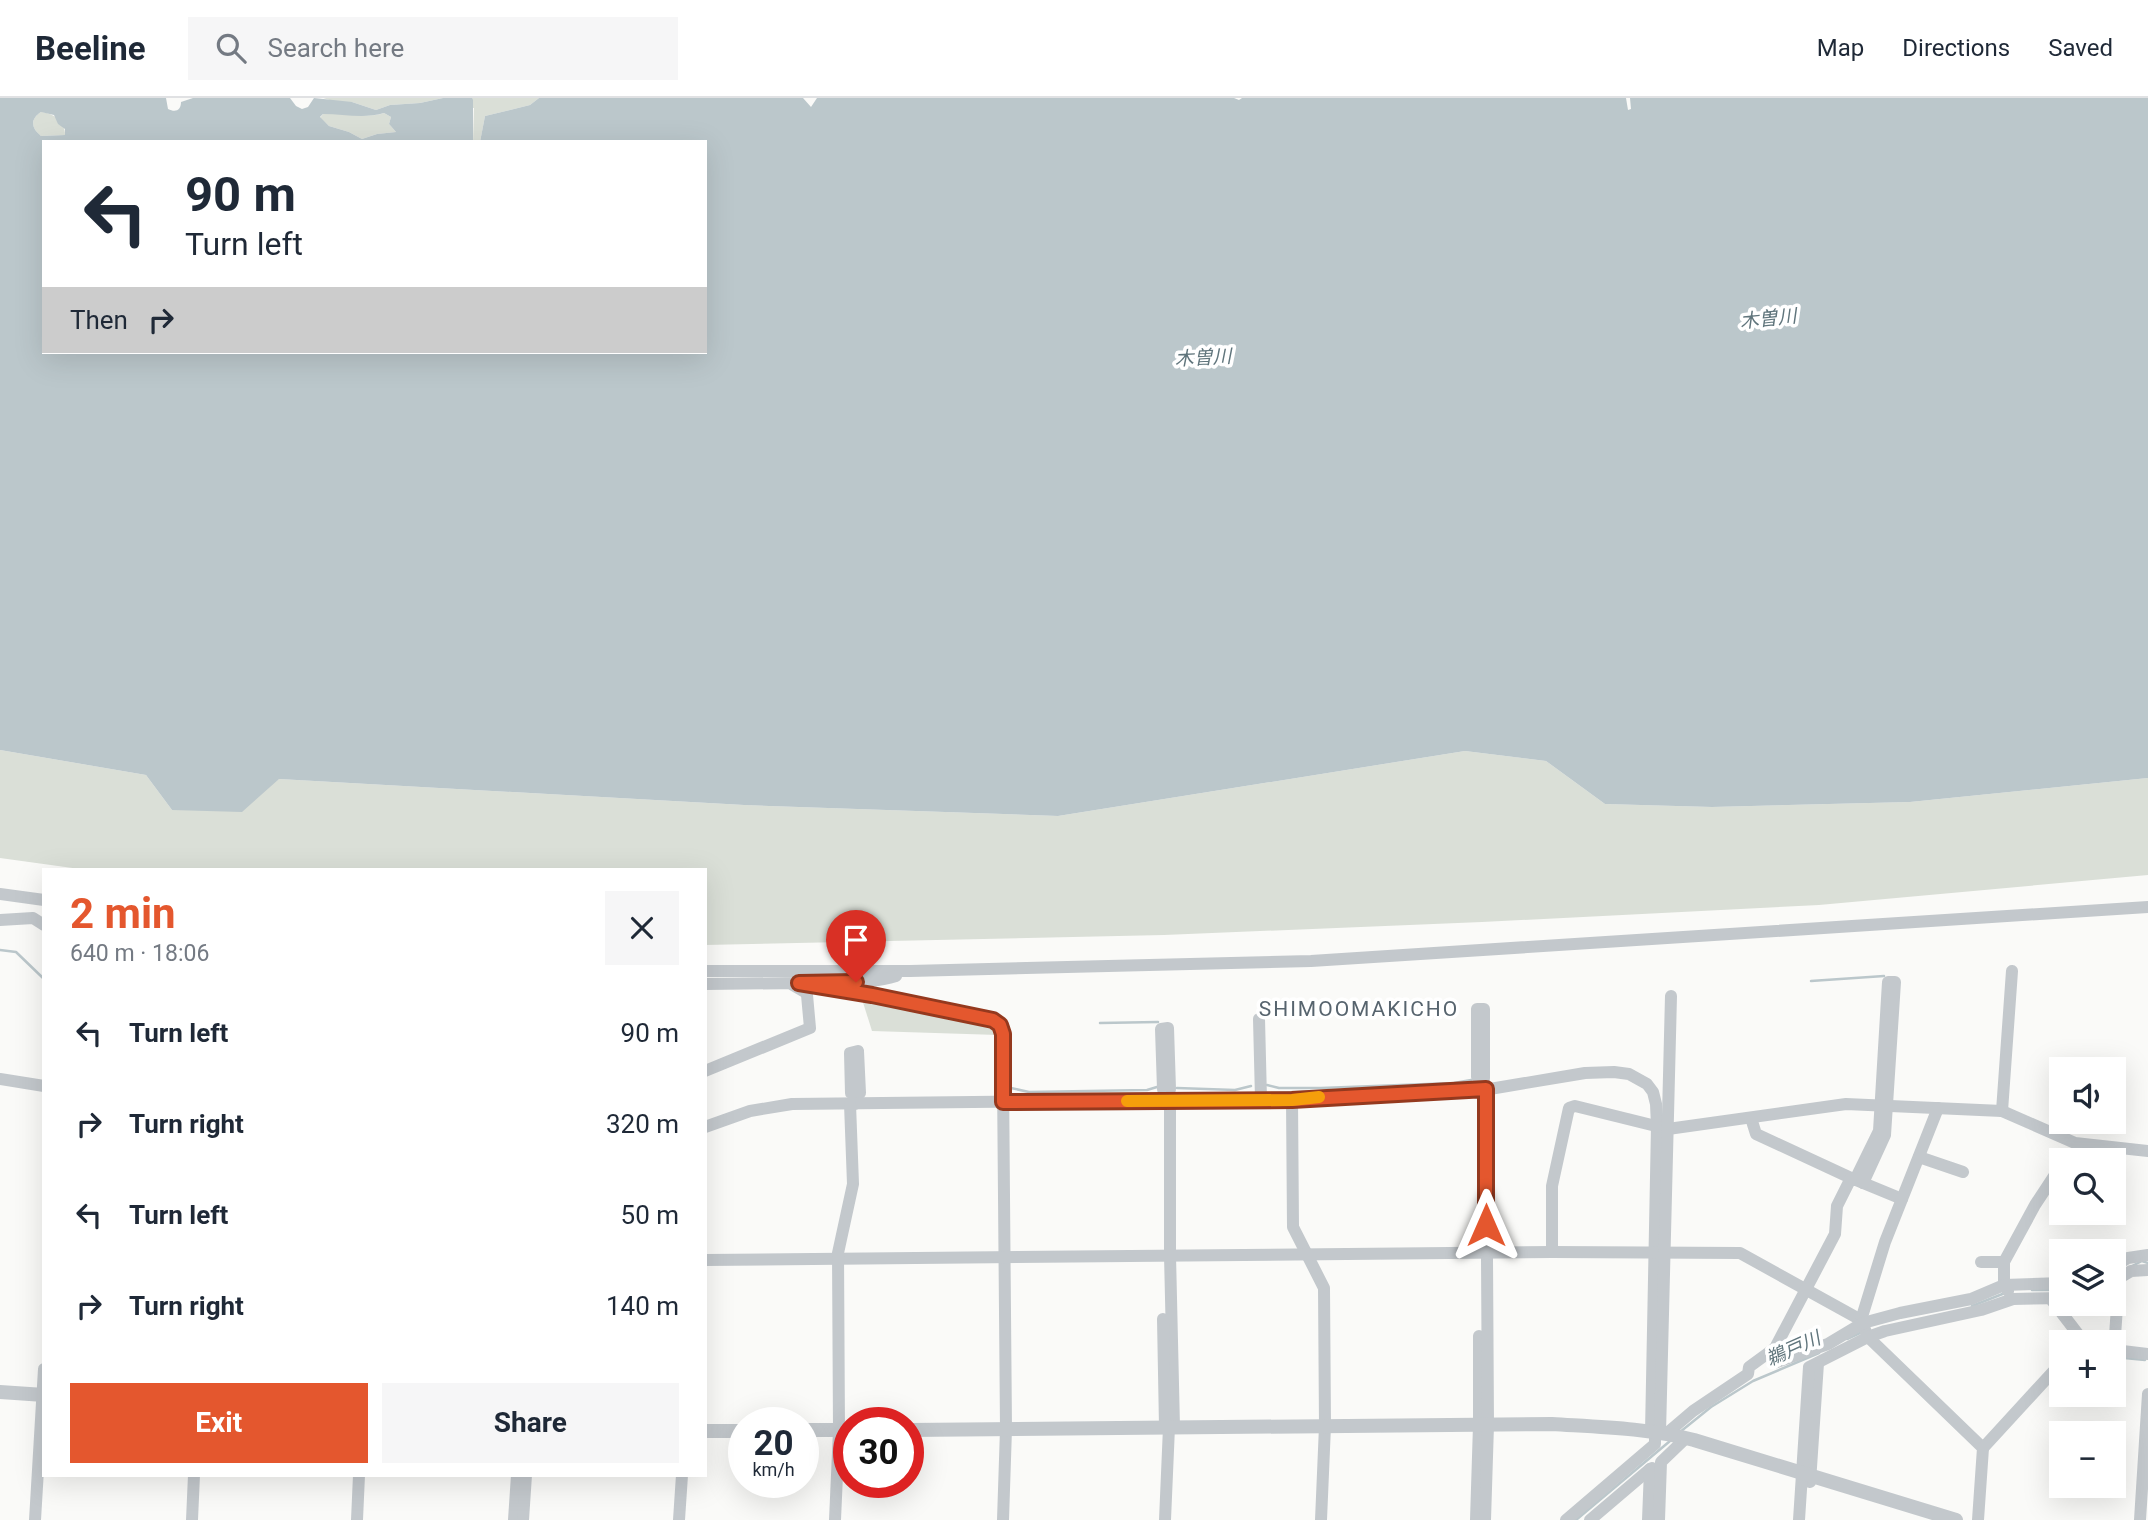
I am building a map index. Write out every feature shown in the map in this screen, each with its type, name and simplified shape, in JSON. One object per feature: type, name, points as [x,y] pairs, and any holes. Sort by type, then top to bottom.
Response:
[{"type":"street","points":[[0,894],[42,900]]},
{"type":"street","points":[[707,971],[911,971],[1311,961],[2148,906]]},
{"type":"street","points":[[0,920],[33,918],[42,924]]},
{"type":"street","points":[[707,984],[856,982],[887,979],[911,971]]},
{"type":"street","points":[[2002,1111],[2012,971]]},
{"type":"street","points":[[1771,1358],[1843,1231],[1845,1209],[1857,1181],[1885,1135],[1884,1106],[1888,982],[1895,982],[1884,1106]]},
{"type":"street","points":[[707,1071],[810,1028],[807,995],[794,983]]},
{"type":"street","points":[[794,983],[872,995],[993,1020],[1000,1025],[1003,1034],[1006,1429],[1003,1520]]},
{"type":"street","points":[[1648,1520],[1656,1465],[1667,1434],[1660,1252],[1663,1127],[1671,996]]},
{"type":"street","points":[[1259,1019],[1261,1099]]},
{"type":"street","points":[[707,1126],[767,1107],[792,1104],[1166,1098],[1292,1100],[1481,1088],[1585,1073],[1614,1072],[1629,1074],[1647,1084],[1653,1092],[1663,1127]]},
{"type":"street","points":[[0,1079],[42,1086]]},
{"type":"street","points":[[1481,1088],[1485,1520]]},
{"type":"street","points":[[1165,1520],[1169,1427],[1166,1098]]},
{"type":"street","points":[[1292,1100],[1293,1227],[1324,1288],[1325,1426],[1321,1520]]},
{"type":"street","points":[[844,1407],[842,1258],[853,1184],[855,1101]]},
{"type":"street","points":[[1552,1252],[1552,1185],[1569,1108],[1575,1106],[1663,1127],[1846,1104],[2002,1111],[2074,1143],[2148,1151]]},
{"type":"street","points":[[1799,1520],[1818,1363],[1865,1328],[1885,1242],[1938,1108]]},
{"type":"street","points":[[1751,1118],[1756,1134],[1902,1199]]},
{"type":"street","points":[[2071,1148],[2074,1143]]},
{"type":"street","points":[[1919,1157],[1963,1172]]},
{"type":"street","points":[[2008,1292],[2004,1262],[2049,1184]]},
{"type":"street","points":[[707,1260],[1482,1252],[1740,1253],[1808,1290],[1865,1328],[1983,1448]]},
{"type":"street","points":[[2126,1261],[2128,1258],[2148,1255]]},
{"type":"street","points":[[1981,1262],[2004,1262]]},
{"type":"street","points":[[2126,1272],[2148,1270]]},
{"type":"street","points":[[1566,1520],[1693,1411],[1748,1374],[1749,1367],[1771,1358],[1828,1344],[1865,1328],[1885,1331],[1981,1310],[2008,1292],[2049,1285]]},
{"type":"street","points":[[2008,1292],[2049,1298]]},
{"type":"street","points":[[2126,1351],[2148,1354]]},
{"type":"street","points":[[1978,1520],[1983,1448],[2049,1376]]},
{"type":"street","points":[[0,1392],[42,1395]]},
{"type":"street","points":[[2140,1520],[2148,1394]]},
{"type":"street","points":[[35,1520],[42,1411]]},
{"type":"street","points":[[924,1430],[1552,1424],[1601,1426],[1667,1434],[1806,1473],[1956,1520]]},
{"type":"street","points":[[1476,1520],[1484,1425]]},
{"type":"street","points":[[707,1431],[728,1431]]},
{"type":"street","points":[[1590,1520],[1656,1465]]},
{"type":"street","points":[[1656,1465],[1660,1520]]},
{"type":"street","points":[[1806,1473],[1807,1520]]},
{"type":"street","points":[[192,1520],[194,1477]]},
{"type":"street","points":[[200,1520],[202,1477]]},
{"type":"street","points":[[357,1520],[359,1477]]},
{"type":"street","points":[[514,1520],[517,1477]]},
{"type":"street","points":[[523,1520],[526,1477]]},
{"type":"street","points":[[680,1520],[682,1477]]},
{"type":"street","points":[[835,1520],[837,1498]]},
{"type":"street","points":[[842,1498],[842,1520]]},
{"type":"street","points":[[2147,1520],[2148,1508]]},
{"type":"shaded area","points":[[323,98],[443,98],[390,105],[376,110],[352,102],[336,102]]},
{"type":"shaded area","points":[[472,98],[539,98],[530,105],[485,116],[480,140],[473,140]]},
{"type":"shaded area","points":[[41,112],[58,119],[65,135],[41,136],[34,127],[34,121]]},
{"type":"shaded area","points":[[384,113],[391,117],[389,124],[396,132],[362,139],[329,126],[320,118],[323,114]]},
{"type":"shaded area","points":[[0,750],[146,775],[172,810],[279,779],[744,805],[1058,816],[1465,751],[1546,761],[1605,804],[1712,807],[1910,802],[2148,778],[2148,875],[1819,905],[1164,935],[707,945],[707,868],[72,868],[0,858]]},
{"type":"shaded area","points":[[861,996],[995,1025],[998,1035],[872,1031]]},
{"type":"water","name":"木曽川","points":[[0,98],[166,98],[168,109],[173,111],[179,109],[181,102],[193,98],[290,98],[302,109],[308,107],[314,98],[352,102],[376,110],[390,105],[443,98],[473,100],[473,140],[42,140],[42,354],[707,354],[707,140],[480,140],[485,116],[530,105],[539,98],[803,98],[811,107],[817,98],[1626,98],[1628,110],[1631,109],[1630,98],[2148,98],[2148,778],[1910,802],[1712,807],[1605,804],[1546,761],[1465,751],[1058,816],[744,805],[279,779],[242,812],[172,810],[146,775],[0,750]],"holes":[[[41,112],[54,115],[58,124],[65,129],[65,135],[41,136],[34,127],[37,115]],[[384,113],[391,117],[389,124],[396,132],[362,139],[329,126],[320,117],[323,114],[361,116]]]},
{"type":"waterway","points":[[0,950],[16,952],[42,977]]},
{"type":"waterway","points":[[1811,981],[1884,976]]},
{"type":"waterway","points":[[1100,1023],[1158,1022]]},
{"type":"waterway","points":[[1267,1085],[1279,1088],[1321,1088],[1471,1080]]},
{"type":"waterway","points":[[1177,1088],[1235,1090],[1251,1086]]},
{"type":"waterway","points":[[1011,1088],[1029,1092],[1147,1090],[1157,1087]]},
{"type":"waterway","points":[[1267,1093],[1425,1087]]},
{"type":"waterway","name":"鵜戸川","points":[[2132,1266],[2142,1261],[2148,1263]]},
{"type":"waterway","name":"鵜戸川","points":[[2032,1290],[2049,1290]]},
{"type":"waterway","name":"鵜戸川","points":[[1972,1306],[2005,1293]]},
{"type":"waterway","name":"鵜戸川","points":[[1847,1339],[1860,1333]]},
{"type":"waterway","name":"鵜戸川","points":[[1680,1432],[1711,1407],[1753,1381],[1819,1353]]},
{"type":"waterway","points":[[2126,1358],[2145,1360]]},
{"type":"waterway","name":"鵜戸川","points":[[1576,1520],[1670,1441]]},
{"type":"slow traffic","points":[[1127,1101],[1292,1100],[1319,1097]]},
{"type":"district","name":"SHIMOOMAKICHO","points":[[1359,1009]]},
{"type":"route","points":[[856,982],[799,983],[993,1020],[1000,1025],[1003,1034],[1003,1102],[1292,1100],[1486,1089],[1486,1225]]}]
